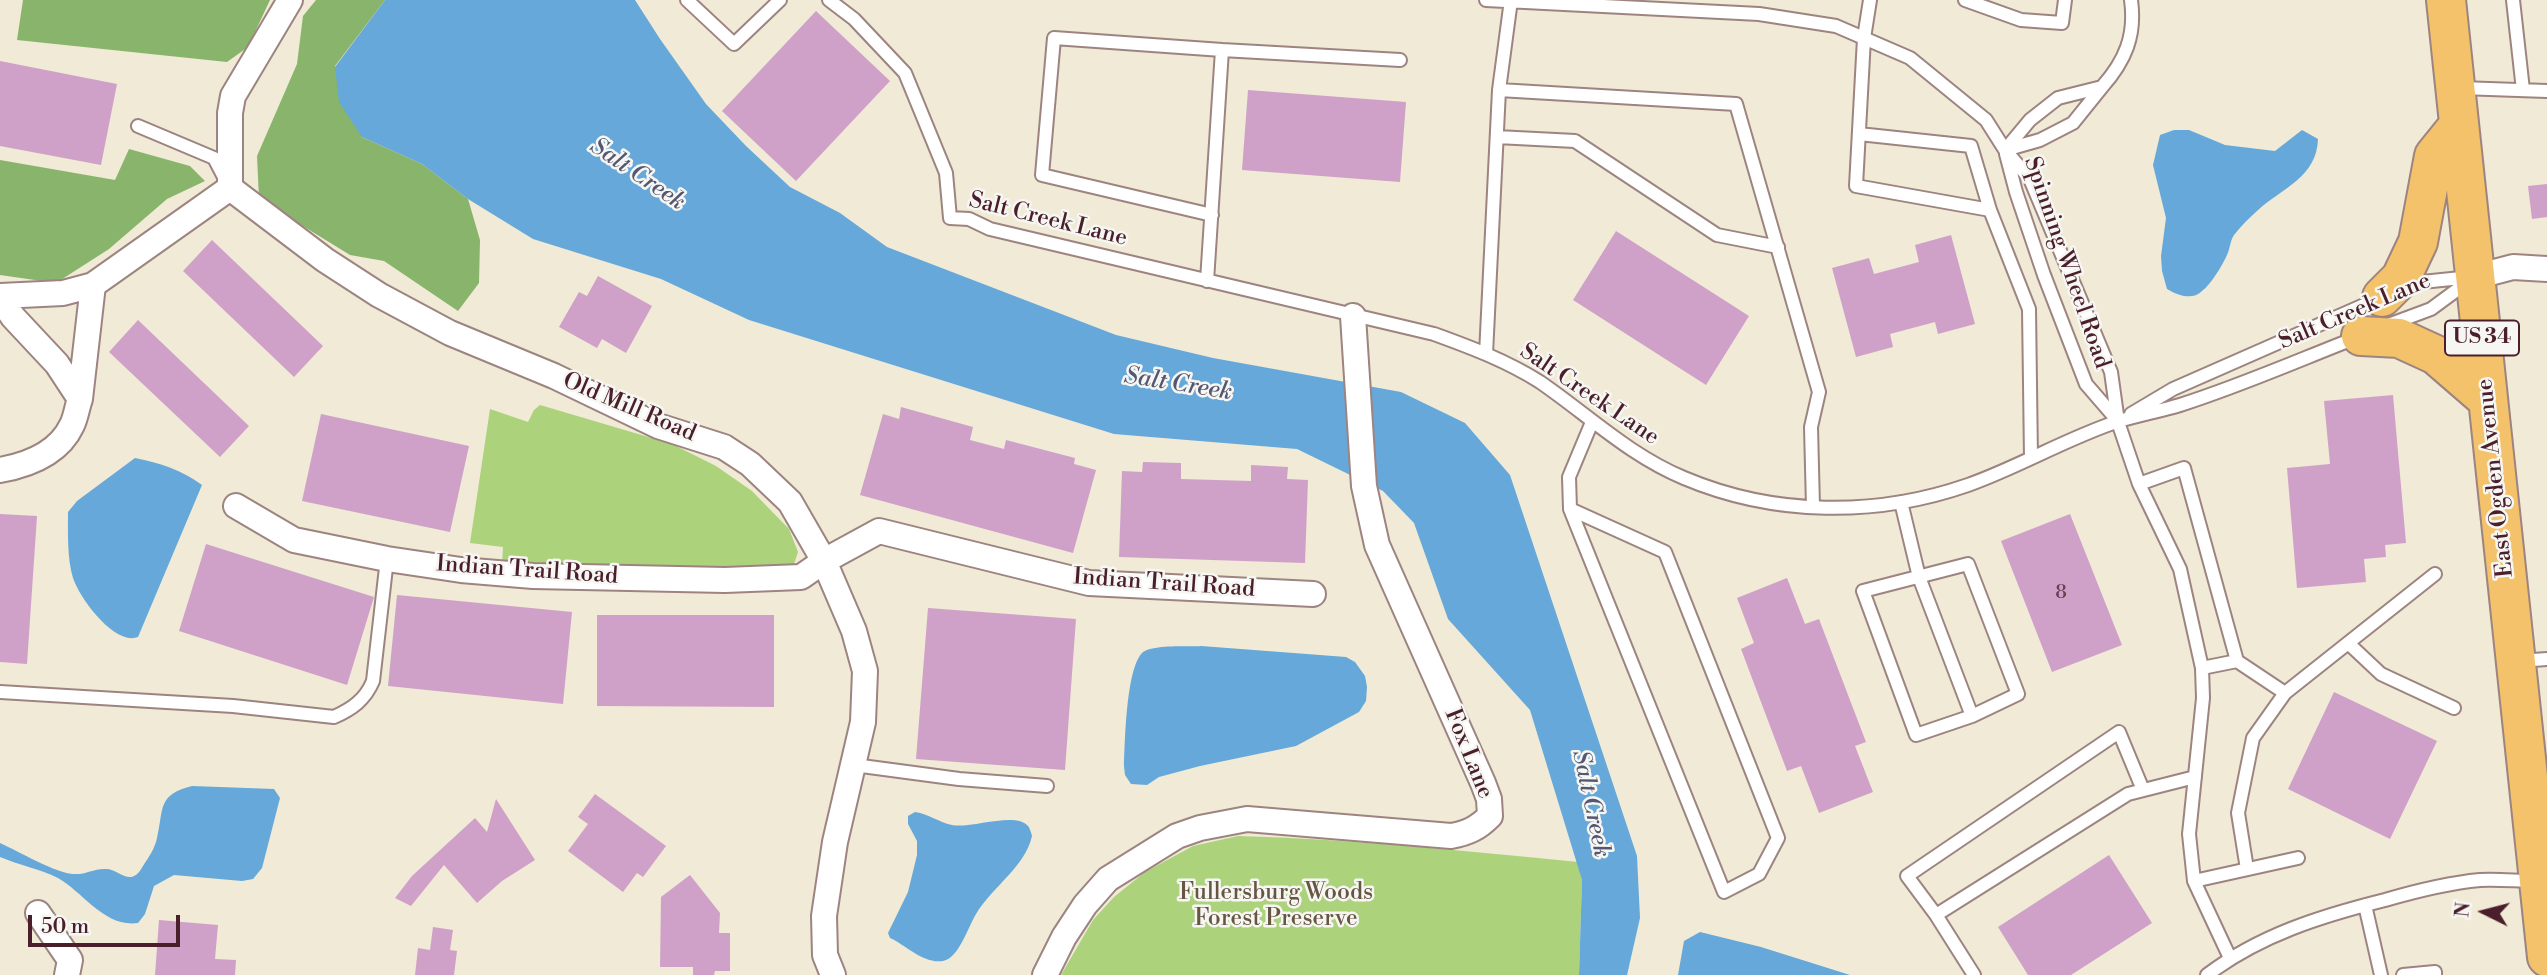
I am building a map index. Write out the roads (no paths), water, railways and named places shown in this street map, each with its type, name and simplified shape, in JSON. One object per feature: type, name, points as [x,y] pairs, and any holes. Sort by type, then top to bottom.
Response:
[{"type":"main road","name":"East Ogden Avenue","points":[[2446,0],[2488,400],[2531,660],[2547,957]]},
{"type":"main road","points":[[2382,297],[2401,278],[2418,242],[2434,156],[2459,125]]},
{"type":"main road","points":[[2361,336],[2399,338],[2436,355],[2488,400]]},
{"type":"street","points":[[80,399],[57,364],[13,317],[0,297],[63,293],[93,285],[230,188],[230,113],[233,96],[290,0]]},
{"type":"street","name":"Old Mill Road","points":[[230,188],[325,260],[379,295],[450,333],[554,376],[658,426],[724,447],[750,464],[790,502],[824,561],[855,631],[865,671],[863,722],[835,842],[824,915],[825,968]]},
{"type":"street","points":[[2475,276],[2513,267],[2547,269]]},
{"type":"street","points":[[0,470],[24,466],[50,452],[72,427],[80,399],[93,285]]},
{"type":"street","name":"Fox Lane","points":[[1045,975],[1064,937],[1085,905],[1108,879],[1177,836],[1200,828],[1247,819],[1451,836],[1467,833],[1490,816],[1489,799],[1483,783],[1377,545],[1364,486],[1353,316]]},
{"type":"street","name":"Indian Trail Road","points":[[236,506],[294,540],[387,559],[461,570],[533,576],[725,580],[801,578],[824,561],[879,530],[1089,583],[1313,594]]},
{"type":"street","points":[[38,913],[70,960],[67,975]]},
{"type":"lane","points":[[687,0],[734,44],[774,2]]},
{"type":"lane","name":"Salt Creek Lane","points":[[829,0],[853,19],[905,73],[946,173],[950,218],[969,219],[990,229],[1434,334],[1486,354],[1539,382],[1646,460],[1691,481],[1731,495],[1782,505],[1844,508],[1901,502],[1968,484],[2118,422],[2180,405],[2431,309],[2475,276]]},
{"type":"lane","name":"Spinning Wheel Road","points":[[1486,0],[1759,14],[1836,26],[1910,58],[1986,120],[2005,150],[2030,179],[2112,372],[2118,422],[2139,484],[2180,569],[2202,668],[2203,698],[2189,834],[2194,881],[2230,958]]},
{"type":"lane","points":[[1870,0],[1864,38],[1856,186],[1990,210]]},
{"type":"lane","points":[[1965,0],[2021,20],[2063,23],[2065,0]]},
{"type":"lane","points":[[2005,150],[2040,140],[2073,123],[2119,68],[2130,41],[2132,0]]},
{"type":"lane","points":[[2513,0],[2523,90]]},
{"type":"lane","points":[[1486,354],[1499,90],[1511,1]]},
{"type":"lane","points":[[1212,215],[1042,175],[1054,38],[1400,60]]},
{"type":"lane","points":[[1208,281],[1222,50]]},
{"type":"lane","points":[[2005,150],[2030,120],[2058,98],[2102,87]]},
{"type":"lane","points":[[2456,87],[2547,91]]},
{"type":"lane","points":[[1499,90],[1736,104],[1819,392],[1811,427],[1813,507]]},
{"type":"lane","points":[[138,126],[214,158],[230,188]]},
{"type":"lane","points":[[1859,134],[1971,146],[1990,210],[2029,309],[2031,458]]},
{"type":"lane","points":[[1497,137],[1575,141],[1717,235],[1777,247]]},
{"type":"lane","name":"Spinning Wheel Road","points":[[2005,150],[2036,251],[2086,384],[2118,422]]},
{"type":"lane","name":"Salt Creek Lane","points":[[2118,422],[2173,389],[2382,297],[2422,282],[2475,276]]},
{"type":"lane","points":[[1570,509],[1665,552],[1778,838],[1759,874],[1724,892],[1570,509],[1569,477],[1592,422]]},
{"type":"lane","points":[[2139,484],[2184,468],[2237,661],[2285,693]]},
{"type":"lane","points":[[1901,502],[1919,577],[1972,716]]},
{"type":"lane","points":[[0,692],[233,706],[334,717],[349,710],[367,695],[373,681],[387,559]]},
{"type":"lane","points":[[1968,564],[2018,694],[1972,716],[1916,735],[1863,591],[1968,564]]},
{"type":"lane","points":[[2248,869],[2238,813],[2253,738],[2285,693],[2435,574]]},
{"type":"lane","points":[[2348,643],[2381,674],[2454,708]]},
{"type":"lane","points":[[2202,668],[2237,661]]},
{"type":"lane","points":[[1974,975],[1936,915],[1907,876],[2119,732],[2143,790]]},
{"type":"lane","points":[[854,765],[959,779],[1047,786]]},
{"type":"lane","points":[[1936,915],[2128,794],[2194,777]]},
{"type":"lane","points":[[2194,881],[2298,858]]},
{"type":"lane","points":[[2207,975],[2230,958],[2293,926],[2365,905],[2417,891],[2481,880],[2543,881]]},
{"type":"lane","points":[[2365,905],[2381,975]]},
{"type":"lane","points":[[2403,975],[2435,972],[2435,975]]},
{"type":"water","name":"Salt Creek","points":[[385,0],[635,0],[706,104],[746,146],[790,187],[840,213],[887,247],[1116,335],[1213,358],[1401,392],[1465,423],[1510,475],[1637,856],[1640,918],[1627,975],[1579,975],[1582,880],[1530,710],[1448,619],[1414,523],[1383,491],[1297,449],[1114,434],[749,320],[661,279],[533,239],[468,199],[422,164],[362,137],[339,102],[335,67]]},
{"type":"water","points":[[2174,130],[2189,130],[2225,145],[2275,151],[2302,130],[2318,139],[2312,163],[2305,172],[2242,225],[2233,237],[2227,255],[2213,279],[2194,296],[2180,295],[2167,289],[2162,271],[2161,256],[2166,218],[2153,165],[2160,135]]},
{"type":"water","points":[[135,458],[170,468],[202,485],[138,637],[129,638],[109,628],[77,587],[70,562],[68,512],[77,501]]},
{"type":"water","points":[[1201,646],[1346,657],[1355,662],[1365,676],[1366,701],[1359,712],[1296,746],[1200,766],[1159,777],[1147,785],[1131,784],[1125,775],[1125,741],[1127,707],[1137,662],[1142,653],[1154,648]]},
{"type":"water","points":[[192,786],[274,789],[280,798],[262,868],[253,879],[242,881],[174,875],[154,886],[145,914],[138,923],[126,923],[105,915],[58,878],[0,857],[0,843],[67,873],[78,874],[106,869],[128,877],[133,876],[153,849],[167,798]]},
{"type":"water","points":[[915,812],[960,826],[1014,820],[1028,826],[1032,835],[1023,857],[983,904],[954,954],[943,961],[922,957],[890,938],[888,933],[908,892],[917,855],[917,841],[908,824],[908,816]]},
{"type":"water","points":[[1700,932],[1761,947],[1850,975],[1678,975],[1684,941]]},
{"type":"park label","name":"Fullersburg Woods Forest Preserve","points":[[1276,906]]}]
